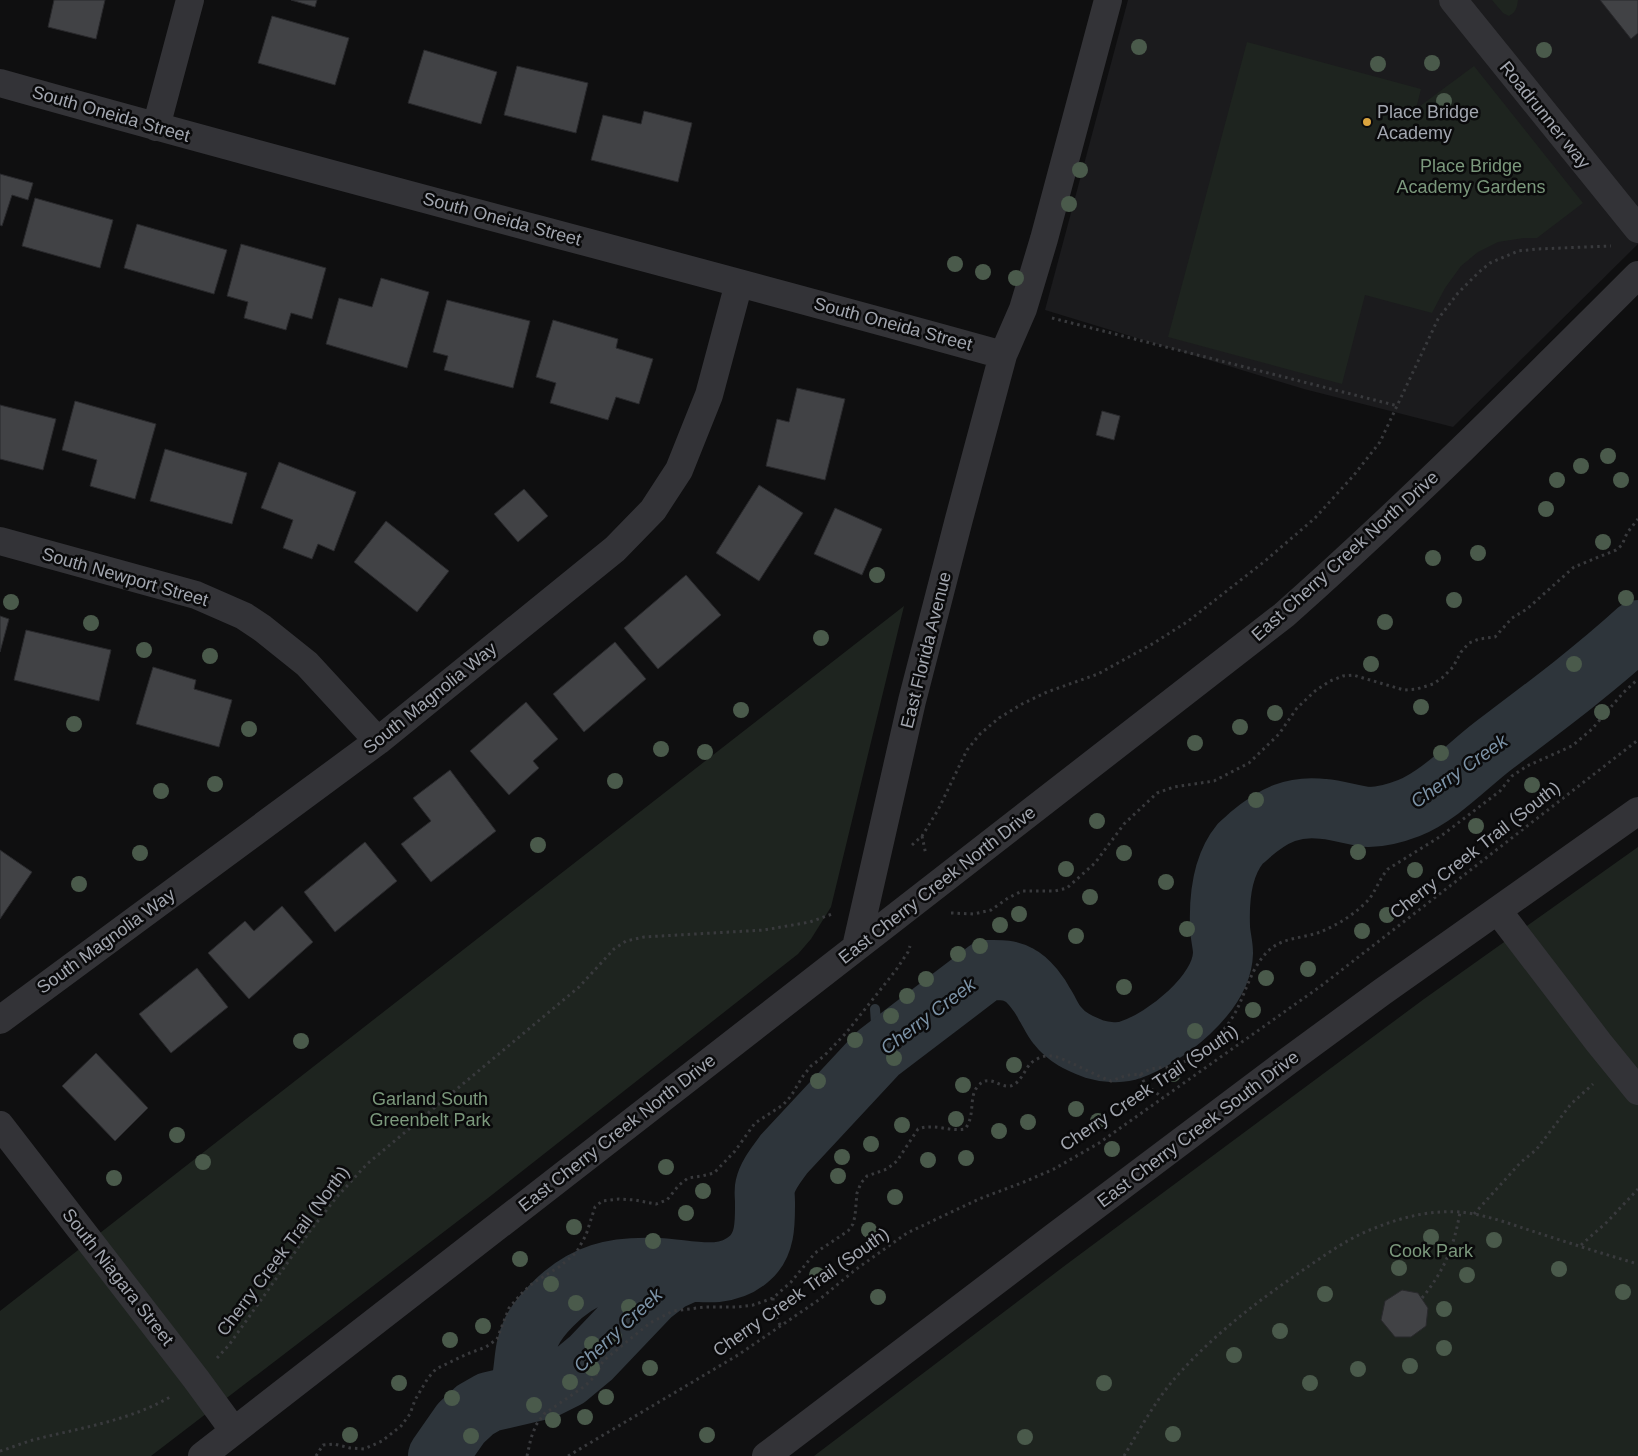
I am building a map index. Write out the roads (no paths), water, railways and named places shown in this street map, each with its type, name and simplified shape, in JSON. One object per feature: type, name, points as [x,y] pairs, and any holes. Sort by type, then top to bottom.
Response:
[{"type":"street","points":[[156,127],[190,0]]},
{"type":"street","name":"East Florida Avenue","points":[[856,948],[912,701],[959,519],[1004,355],[1026,301],[1108,0]]},
{"type":"street","name":"Roadrunner way","points":[[1452,0],[1629,238]]},
{"type":"street","name":"South Oneida Street","points":[[0,83],[156,127],[1004,355]]},
{"type":"street","name":"East Cherry Creek North Drive","points":[[202,1456],[1284,615],[1335,570],[1484,428],[1638,275]]},
{"type":"street","name":"South Magnolia Way","points":[[0,1020],[378,741],[615,549],[653,510],[678,470],[709,395],[739,283]]},
{"type":"street","name":"South Newport Street","points":[[0,541],[196,595],[244,616],[307,664],[378,741]]},
{"type":"street","name":"East Cherry Creek South Drive","points":[[766,1456],[1288,1061],[1382,992],[1638,811]]},
{"type":"street","points":[[1498,911],[1638,1091]]},
{"type":"street","name":"South Niagara Street","points":[[0,1124],[234,1431]]},
{"type":"waterway","name":"Cherry Creek","points":[[518,1395],[526,1348],[533,1329],[549,1308],[575,1285],[613,1270],[642,1268],[717,1272],[729,1270],[750,1258],[759,1246],[764,1232],[766,1182],[784,1154],[878,1053],[987,970],[1007,971],[1023,977],[1037,992],[1061,1030],[1083,1045],[1107,1052],[1117,1052],[1126,1051],[1144,1044],[1175,1025],[1202,999],[1213,984],[1220,968],[1223,953],[1220,915],[1225,872],[1240,844],[1250,835],[1267,822],[1293,810],[1313,808],[1374,817],[1394,813],[1420,803],[1442,788],[1493,746],[1567,690],[1638,630]]},
{"type":"waterway","points":[[875,1009],[878,1053]]},
{"type":"waterway","name":"Cherry Creek","points":[[438,1456],[461,1423],[475,1410],[489,1402],[545,1389],[567,1378],[591,1358],[651,1295],[669,1281],[689,1272]]},
{"type":"place","name":"Place Bridge Academy","points":[[1367,122]]},
{"type":"park label","name":"Place Bridge Academy Gardens","points":[[1471,176]]},
{"type":"park label","name":"Garland South Greenbelt Park","points":[[430,1109]]},
{"type":"park label","name":"Cook Park","points":[[1431,1251]]}]
